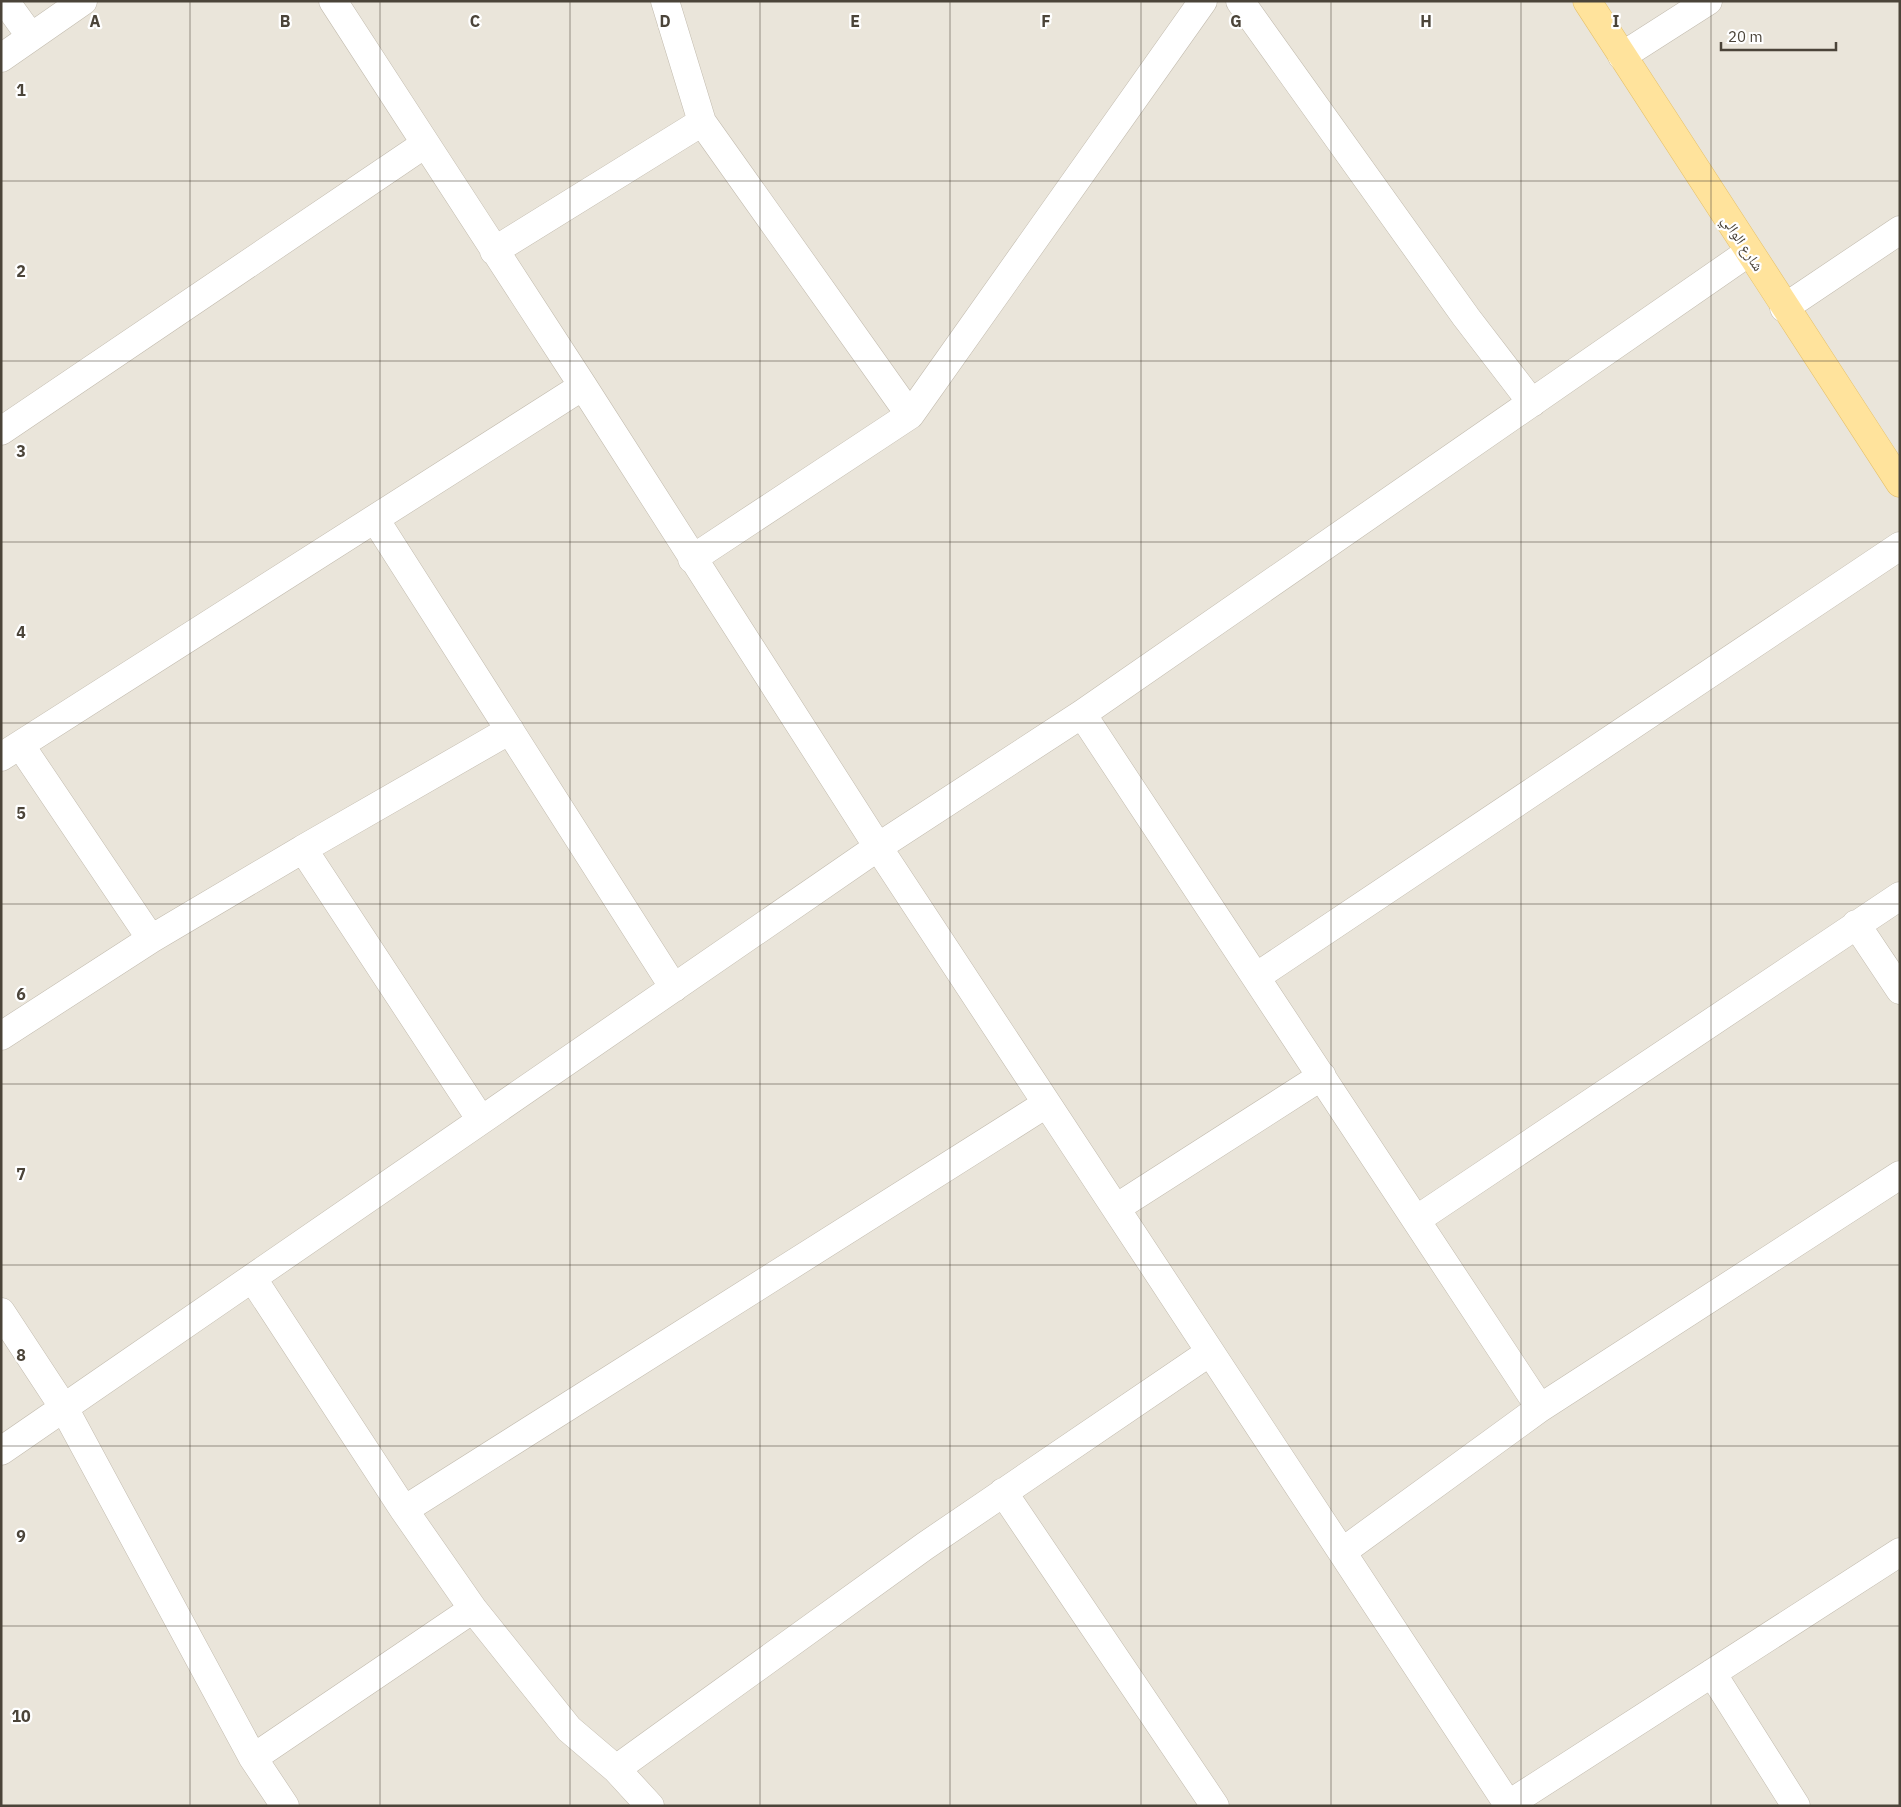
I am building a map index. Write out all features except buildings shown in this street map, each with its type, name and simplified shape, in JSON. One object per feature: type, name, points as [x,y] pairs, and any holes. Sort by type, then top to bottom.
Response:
[{"type":"main road","name":"شارع الوالي","points":[[1587,1],[1784,308],[1900,483]]},
{"type":"street","points":[[5,1],[31,37]]},
{"type":"street","points":[[1,58],[82,1]]},
{"type":"street","points":[[333,1],[583,386],[878,847],[1508,1805],[1900,1552]]},
{"type":"street","points":[[665,1],[702,122],[910,415]]},
{"type":"street","points":[[692,559],[910,415],[1203,1]]},
{"type":"street","points":[[1240,1],[1466,317],[1532,403]]},
{"type":"street","points":[[1622,56],[1708,1]]},
{"type":"street","points":[[494,251],[702,122]]},
{"type":"street","points":[[1,431],[425,144]]},
{"type":"street","points":[[1784,308],[1900,230]]},
{"type":"street","points":[[1,1451],[878,847],[1082,714],[1749,252]]},
{"type":"street","points":[[151,939],[11,751],[583,386]]},
{"type":"street","points":[[376,519],[674,988]]},
{"type":"street","points":[[1256,977],[1900,546]]},
{"type":"street","points":[[1082,714],[1540,1408]]},
{"type":"street","points":[[1,1036],[151,939],[510,730]]},
{"type":"street","points":[[303,849],[481,1120]]},
{"type":"street","points":[[1416,1220],[1900,896]]},
{"type":"street","points":[[1856,924],[1900,990]]},
{"type":"street","points":[[1116,1208],[1322,1076]]},
{"type":"street","points":[[404,1510],[1046,1104]]},
{"type":"street","points":[[1342,1552],[1540,1408],[1900,1176]]},
{"type":"street","points":[[253,1279],[404,1510],[473,1609],[569,1729],[616,1769],[650,1806]]},
{"type":"street","points":[[1,1312],[64,1408],[253,1758],[285,1806]]},
{"type":"street","points":[[616,1769],[924,1546],[1210,1352]]},
{"type":"street","points":[[1003,1492],[1215,1806]]},
{"type":"street","points":[[253,1758],[473,1609]]},
{"type":"street","points":[[1712,1673],[1796,1806]]},
{"type":"shaded area","points":[[1,1],[1900,1],[1900,1806],[1,1806]]}]
